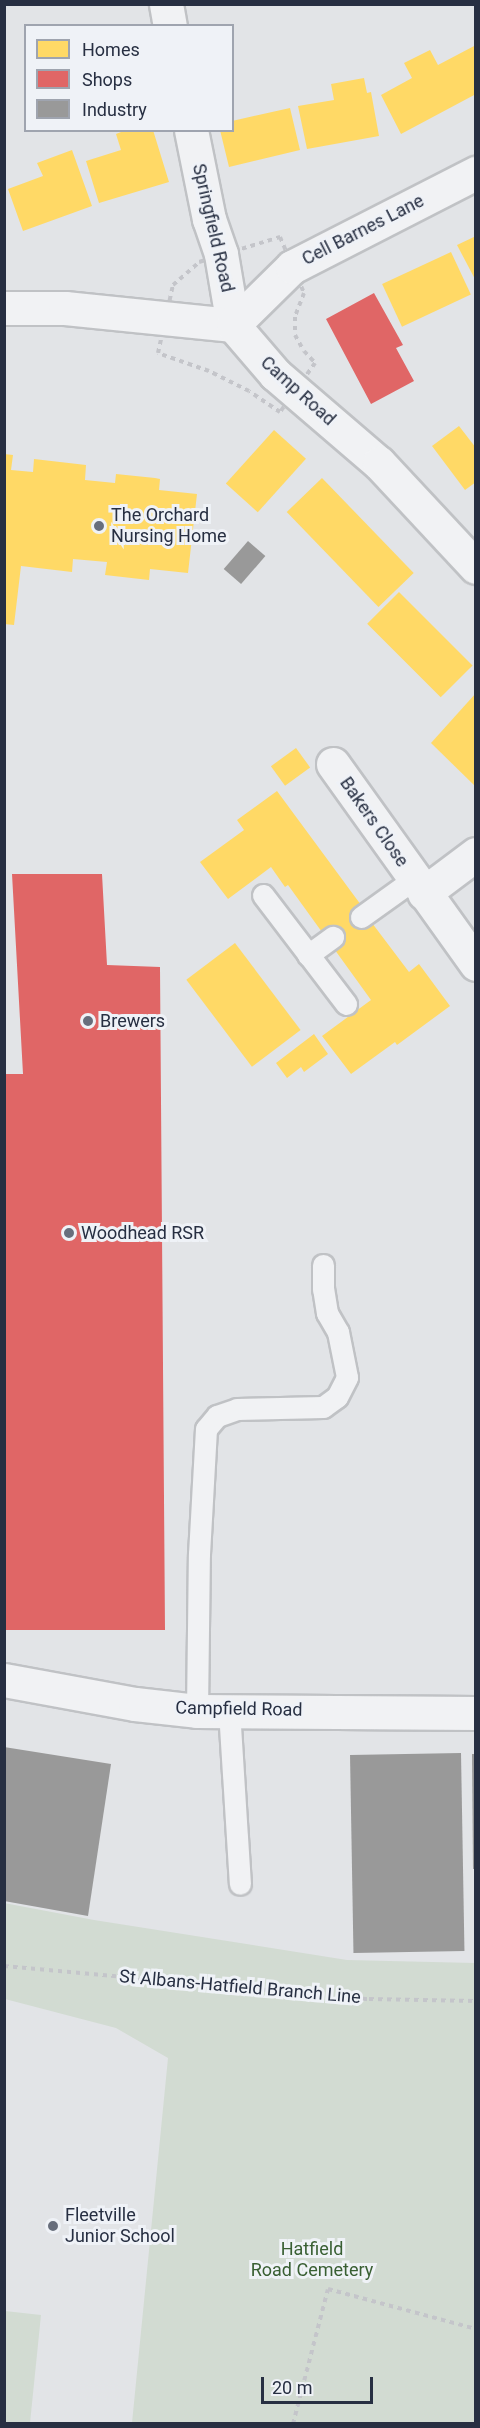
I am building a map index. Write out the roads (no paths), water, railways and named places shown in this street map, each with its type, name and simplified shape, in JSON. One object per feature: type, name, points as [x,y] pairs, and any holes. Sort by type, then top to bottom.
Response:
[{"type":"street","points":[[166,4],[170,24]]},
{"type":"street","name":"Springfield Road","points":[[192,132],[209,219],[221,254],[233,325]]},
{"type":"street","name":"Cell Barnes Lane","points":[[233,325],[292,267],[476,173]]},
{"type":"street","points":[[4,308],[65,308],[233,325]]},
{"type":"street","name":"Camp Road","points":[[233,325],[275,374],[379,463],[476,567]]},
{"type":"street","name":"Bakers Close","points":[[333,764],[476,964]]},
{"type":"street","name":"Bakers Close","points":[[419,886],[476,854]]},
{"type":"street","name":"Campfield Road","points":[[4,1680],[135,1704],[213,1710],[476,1713]]},
{"type":"lane","name":"Bakers Close","points":[[361,917],[419,886]]},
{"type":"lane","points":[[263,895],[346,1004]]},
{"type":"lane","points":[[308,955],[333,937]]},
{"type":"lane","points":[[240,1884],[213,1710],[199,1554],[206,1429],[216,1416],[237,1409],[324,1407],[337,1397],[348,1377],[338,1332],[327,1313],[323,1289],[323,1265]]},
{"type":"place","name":"The Orchard Nursing Home","points":[[99,526]]},
{"type":"place","name":"Brewers","points":[[88,1021]]},
{"type":"place","name":"Woodhead RSR","points":[[69,1233]]},
{"type":"place","name":"Fleetville Junior School","points":[[53,2226]]},
{"type":"park label","name":"Hatfield Road Cemetery","points":[[312,2260]]}]
